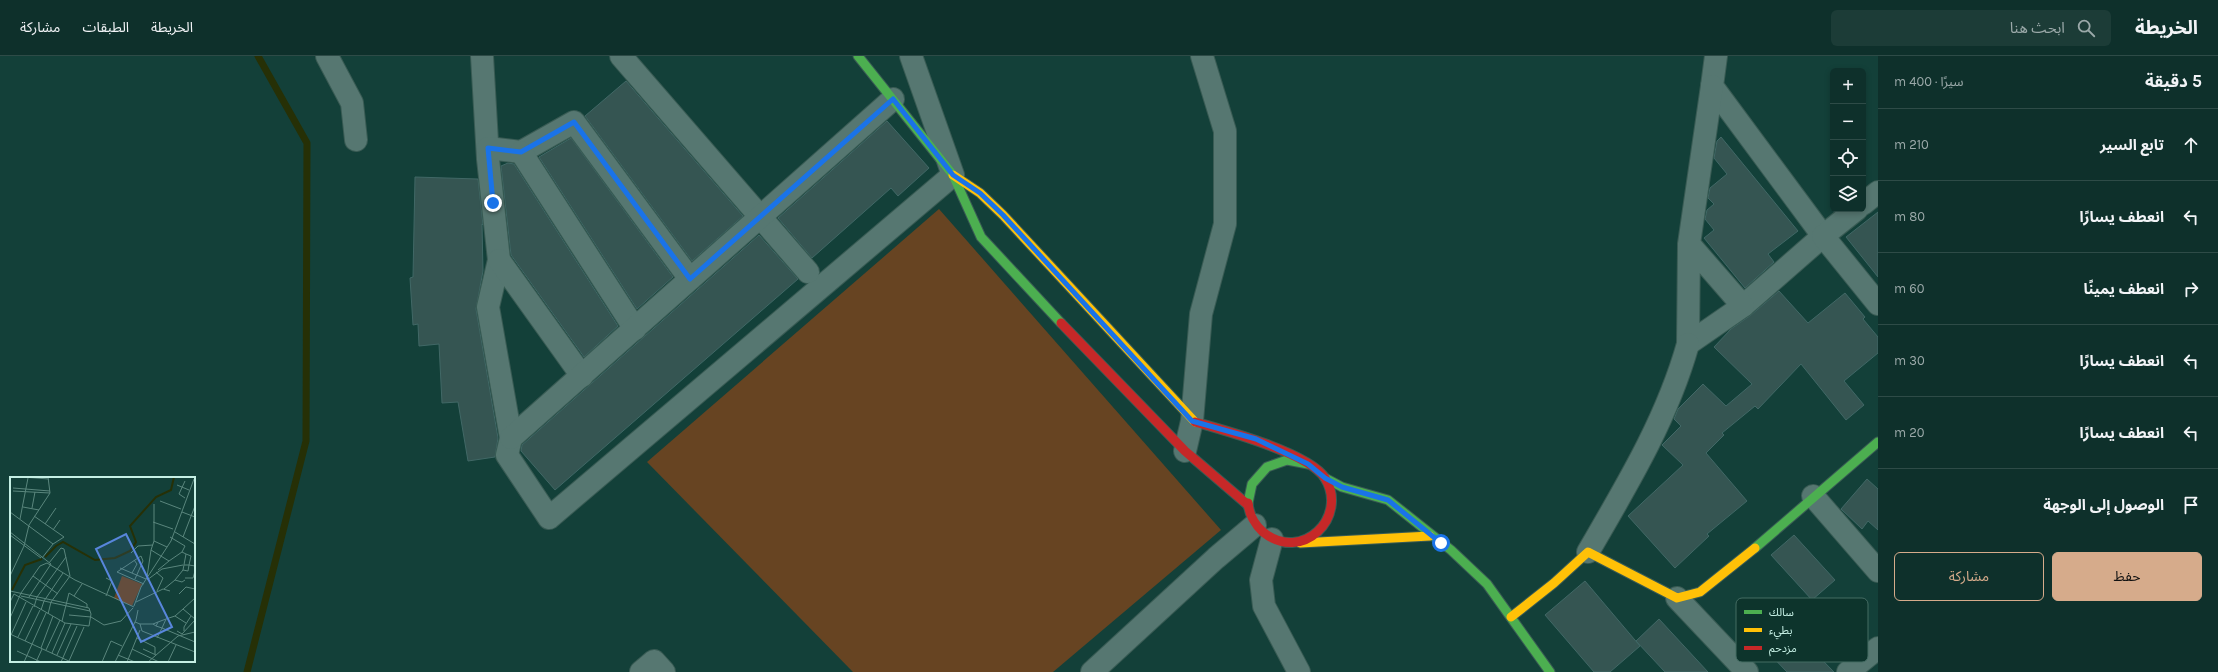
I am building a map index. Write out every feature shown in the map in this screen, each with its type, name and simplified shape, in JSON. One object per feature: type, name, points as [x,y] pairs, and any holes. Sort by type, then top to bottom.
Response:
[{"type":"main road","points":[[862,61],[953,175],[981,237],[1123,389],[1185,451],[1248,505]]},
{"type":"main road","points":[[953,175],[980,193],[1003,215],[1192,421],[1256,439],[1308,464],[1325,478],[1342,487],[1388,500],[1430,536],[1451,550],[1487,584],[1550,672]]},
{"type":"main road","points":[[1511,617],[1554,583],[1588,552],[1677,598],[1700,592],[1718,579],[1813,496],[1878,442]]},
{"type":"main road","points":[[1308,464],[1287,460],[1267,467],[1252,484],[1248,505],[1255,525],[1272,540],[1293,544],[1430,536]]},
{"type":"main road","points":[[1293,544],[1313,536],[1327,520],[1332,499],[1325,478]]},
{"type":"street","points":[[327,56],[352,103],[356,140]]},
{"type":"street","points":[[482,56],[488,148],[499,260],[488,307],[511,438],[507,455],[549,518],[953,175],[911,56]]},
{"type":"street","points":[[621,56],[808,272]]},
{"type":"street","points":[[845,56],[862,61]]},
{"type":"street","points":[[1185,451],[1192,421],[1201,314],[1225,224],[1225,131],[1202,56]]},
{"type":"street","points":[[1588,552],[1652,439],[1680,371],[1688,344],[1689,244],[1716,56]]},
{"type":"street","points":[[1712,86],[1823,236],[1878,304]]},
{"type":"street","points":[[511,438],[893,99]]},
{"type":"street","points":[[488,148],[521,152],[574,122],[690,279]]},
{"type":"street","points":[[521,152],[634,329]]},
{"type":"street","points":[[1866,202],[1878,192]]},
{"type":"street","points":[[1688,344],[1744,306],[1823,236],[1853,212]]},
{"type":"street","points":[[1689,244],[1744,306]]},
{"type":"street","points":[[499,260],[582,376]]},
{"type":"street","points":[[1813,496],[1878,571]]},
{"type":"street","points":[[1092,672],[1210,563],[1255,525]]},
{"type":"street","points":[[1272,540],[1262,580],[1264,606],[1299,672]]},
{"type":"street","points":[[1677,598],[1736,660]]},
{"type":"street","points":[[1868,656],[1878,648]]},
{"type":"street","points":[[641,672],[654,661],[664,672]]},
{"type":"street","points":[[1738,662],[1747,672]]},
{"type":"street","points":[[1848,672],[1860,662]]},
{"type":"shaded area","points":[[939,209],[1221,530],[1053,672],[853,672],[647,462]]},
{"type":"building","points":[[626,81],[743,216],[692,261],[585,116]]},
{"type":"building","points":[[887,121],[929,168],[898,196],[891,188],[812,258],[778,218]]},
{"type":"building","points":[[1721,137],[1798,231],[1768,254],[1774,262],[1745,288],[1704,238],[1714,230],[1705,219],[1707,210],[1714,204],[1708,198],[1710,188],[1727,174],[1714,158],[1717,141]]},
{"type":"building","points":[[571,138],[673,277],[637,309],[539,157]]},
{"type":"building","points":[[508,163],[514,164],[618,326],[584,357],[511,255],[501,166]]},
{"type":"building","points":[[415,177],[478,179],[483,225],[482,224],[483,271],[476,309],[498,438],[495,457],[468,461],[458,402],[442,403],[439,344],[419,346],[418,324],[413,325],[410,278],[413,277]]},
{"type":"building","points":[[1878,212],[1878,277],[1846,237]]},
{"type":"building","points":[[759,235],[798,279],[555,490],[521,451],[522,445]]},
{"type":"building","points":[[1779,291],[1808,323],[1845,293],[1865,317],[1863,319],[1878,337],[1878,353],[1844,381],[1864,405],[1846,420],[1801,364],[1758,409],[1755,406],[1722,433],[1724,435],[1706,453],[1747,501],[1707,534],[1709,536],[1675,568],[1628,516],[1683,465],[1662,445],[1681,426],[1674,419],[1678,409],[1703,384],[1726,406],[1752,384],[1714,347],[1731,329],[1751,315]]},
{"type":"building","points":[[1867,479],[1878,489],[1878,530],[1868,521],[1862,529],[1841,509]]},
{"type":"building","points":[[1794,535],[1835,580],[1814,598],[1810,598],[1771,555]]},
{"type":"building","points":[[1585,581],[1640,646],[1610,672],[1594,672],[1545,615]]},
{"type":"building","points":[[1659,619],[1708,672],[1665,672],[1636,641]]},
{"type":"building","points":[[1777,662],[1824,662],[1834,672],[1787,672]]},
{"type":"waterway","points":[[247,672],[306,441],[307,143],[258,56]]},
{"type":"traffic: fast","points":[[858,56],[953,175],[981,237],[1061,323]]},
{"type":"traffic: fast","points":[[1755,548],[1878,442]]},
{"type":"traffic: fast","points":[[1248,503],[1252,484],[1267,467],[1287,460],[1308,464]]},
{"type":"traffic: fast","points":[[1325,478],[1342,487],[1388,500],[1451,550],[1487,584],[1550,672]]},
{"type":"traffic: slow","points":[[953,175],[980,193],[1003,215],[1195,422]]},
{"type":"traffic: slow","points":[[1300,543],[1430,536]]},
{"type":"traffic: slow","points":[[1511,617],[1554,583],[1588,552],[1677,598],[1700,592],[1755,548]]},
{"type":"traffic: jam","points":[[1061,323],[1185,451],[1248,505]]},
{"type":"traffic: jam","points":[[1195,422],[1265,444],[1302,460],[1316,469],[1325,478],[1331,493],[1331,507],[1326,521],[1318,532],[1306,539],[1293,543],[1278,540],[1263,532],[1253,519],[1248,503]]},
{"type":"route","points":[[493,203],[488,148],[521,152],[574,122],[690,279],[893,99],[953,175],[980,193],[1003,215],[1192,421],[1256,439],[1308,464],[1325,478],[1342,487],[1388,500],[1430,536],[1441,543]]}]
